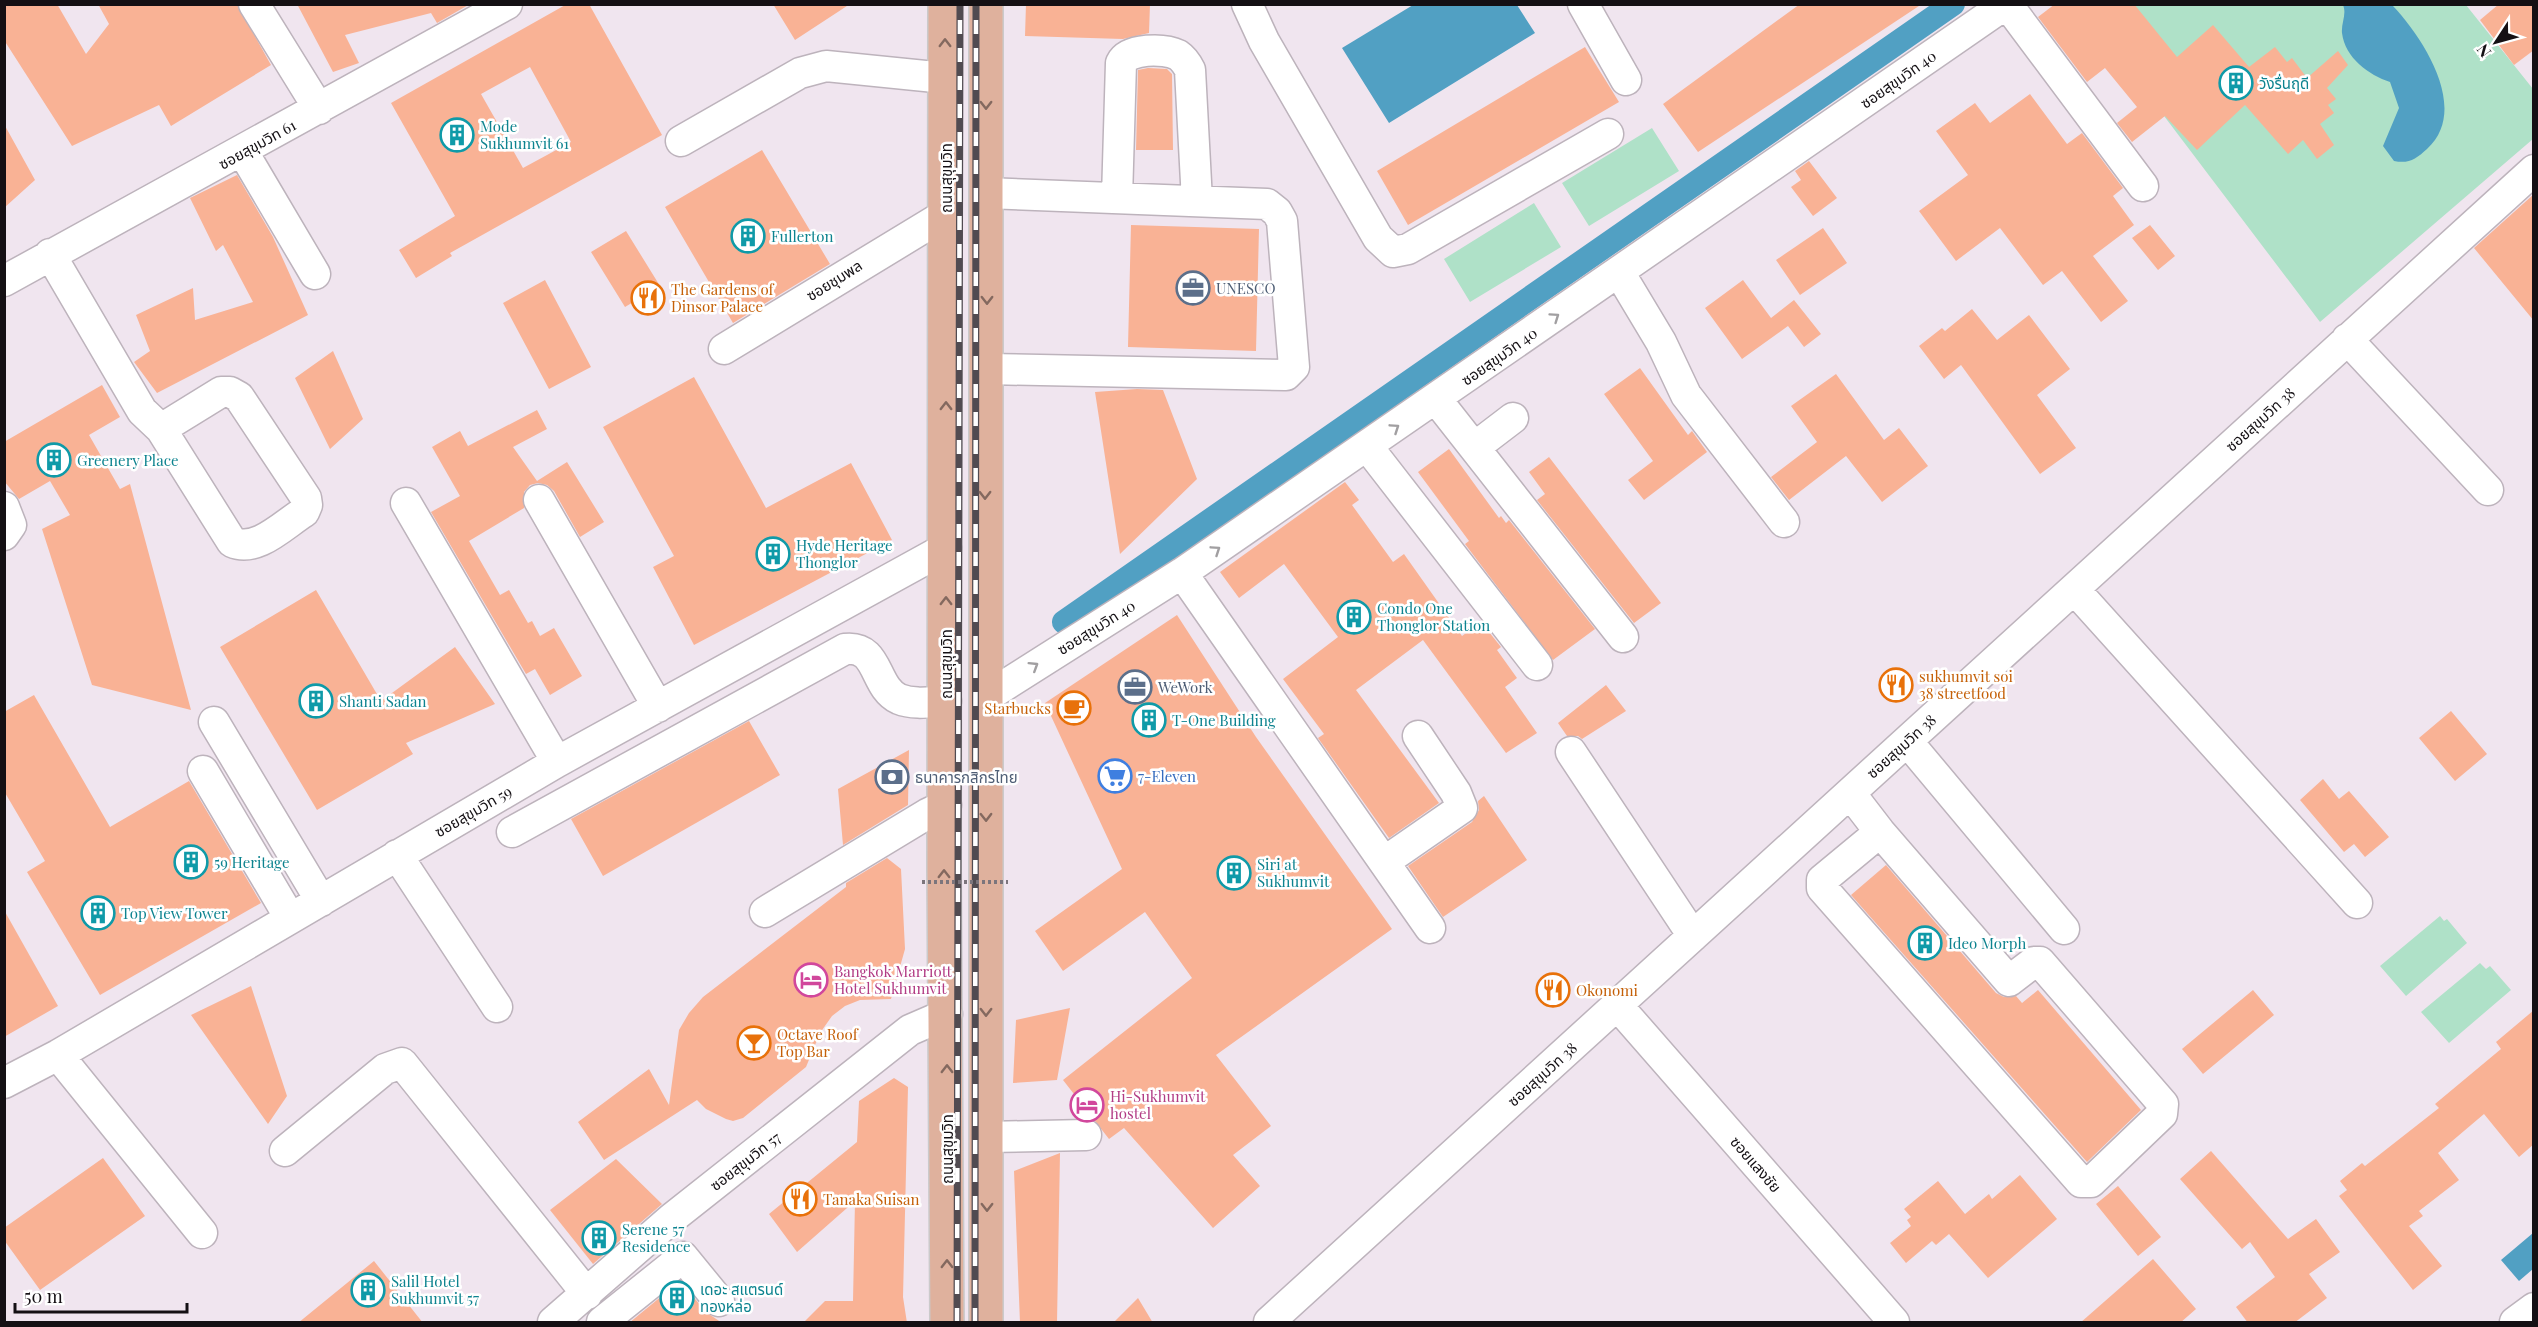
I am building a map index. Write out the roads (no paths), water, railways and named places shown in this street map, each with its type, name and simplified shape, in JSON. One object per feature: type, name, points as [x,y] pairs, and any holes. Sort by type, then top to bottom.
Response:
[{"type":"main road","name":"ถนนสุขุมวิท","points":[[945,4],[946,805],[944,870],[947,1014],[947,1323]]},
{"type":"main road","points":[[986,4],[986,1323]]},
{"type":"main road","points":[[946,701],[985,698]]},
{"type":"street","points":[[254,4],[319,109]]},
{"type":"street","name":"ซอยสุขุมวิท 61","points":[[4,281],[50,254],[243,152],[507,4]]},
{"type":"street","points":[[1246,4],[1264,41],[1378,238],[1393,252],[1408,249],[1608,134]]},
{"type":"street","points":[[1583,4],[1626,80]]},
{"type":"street","points":[[2007,4],[2143,186]]},
{"type":"street","name":"ซอยสุขุมวิท 40","points":[[985,698],[1182,573],[2007,4]]},
{"type":"street","points":[[1117,198],[1120,63],[1123,58],[1136,52],[1162,52],[1177,55],[1185,61],[1190,70],[1197,201]]},
{"type":"street","points":[[681,141],[800,72],[826,66],[945,78]]},
{"type":"street","points":[[243,152],[315,274]]},
{"type":"street","name":"ซอยสุขุมวิท 38","points":[[1269,1323],[2534,170]]},
{"type":"street","points":[[986,193],[1267,204],[1280,217],[1294,367],[1289,373],[987,369]]},
{"type":"street","name":"ซอยชุมพล","points":[[724,349],[945,214]]},
{"type":"street","points":[[50,254],[142,411],[161,429],[232,542],[243,547],[253,545],[304,512],[307,505],[306,498],[239,397],[230,392],[220,392],[161,429]]},
{"type":"street","points":[[1619,272],[1661,342],[1686,395],[1784,522]]},
{"type":"street","points":[[2347,339],[2488,490]]},
{"type":"street","points":[[1436,399],[1623,637]]},
{"type":"street","points":[[1475,447],[1513,418]]},
{"type":"street","points":[[1367,446],[1538,665]]},
{"type":"street","points":[[539,500],[658,707]]},
{"type":"street","points":[[406,503],[557,762]]},
{"type":"street","points":[[4,507],[11,525],[4,535]]},
{"type":"street","name":"ซอยสุขุมวิท 59","points":[[4,1083],[58,1055],[557,762],[946,548]]},
{"type":"street","points":[[1182,573],[1430,928]]},
{"type":"street","points":[[2074,589],[2357,903]]},
{"type":"street","points":[[512,832],[845,649],[855,648],[871,657],[885,688],[900,699],[914,703],[946,701]]},
{"type":"street","points":[[214,722],[321,901]]},
{"type":"street","points":[[1384,862],[1462,808],[1456,793],[1418,736]]},
{"type":"street","points":[[1907,741],[2064,929]]},
{"type":"street","points":[[1571,752],[1694,936]]},
{"type":"street","points":[[203,771],[291,918]]},
{"type":"street","points":[[1850,793],[1874,826],[2009,981],[2034,962],[2040,962],[2163,1104],[2162,1114],[2091,1182],[2081,1182],[1822,888],[1822,880],[1874,826]]},
{"type":"street","points":[[765,912],[927,814],[946,805]]},
{"type":"street","points":[[398,855],[497,1007]]},
{"type":"street","name":"ซอยแสงชัย","points":[[1617,1005],[1894,1323]]},
{"type":"street","name":"ซอยสุขุมวิท 57","points":[[553,1323],[649,1239],[910,1030],[947,1014]]},
{"type":"street","points":[[58,1055],[202,1233]]},
{"type":"street","points":[[285,1151],[385,1069],[402,1063],[587,1294]]},
{"type":"street","points":[[987,1137],[1086,1135]]},
{"type":"street","points":[[649,1239],[669,1268]]},
{"type":"street","points":[[602,1323],[683,1257],[719,1301]]},
{"type":"street","points":[[2515,1323],[2534,1308]]},
{"type":"water","points":[[1413,5],[1517,5],[1535,33],[1389,123],[1342,48]]},
{"type":"water","points":[[2343,5],[2393,6],[2429,55],[2438,75],[2443,95],[2444,115],[2439,133],[2427,149],[2412,160],[2394,161],[2383,146],[2399,108],[2390,82],[2366,70],[2348,50],[2342,33]]},
{"type":"water","points":[[2533,1233],[2533,1269],[2519,1281],[2501,1260]]},
{"type":"waterway","points":[[1064,622],[1953,4]]},
{"type":"railway","points":[[957,1322],[960,4]]},
{"type":"railway","points":[[975,1322],[976,4]]},
{"type":"place","name":"วังรื่นฤดี","points":[[2236,83]]},
{"type":"place","name":"Mode Sukhumvit 61","points":[[457,135]]},
{"type":"place","name":"Fullerton","points":[[748,236]]},
{"type":"place","name":"UNESCO","points":[[1193,288]]},
{"type":"place","name":"The Gardens of Dinsor Palace","points":[[648,298]]},
{"type":"place","name":"Greenery Place","points":[[54,460]]},
{"type":"place","name":"Hyde Heritage Thonglor","points":[[773,554]]},
{"type":"place","name":"Condo One Thonglor Station","points":[[1354,617]]},
{"type":"place","name":"sukhumvit soi 38 streetfood","points":[[1896,685]]},
{"type":"place","name":"WeWork","points":[[1135,687]]},
{"type":"place","name":"Shanti Sadan","points":[[316,701]]},
{"type":"place","name":"Starbucks","points":[[1074,708]]},
{"type":"place","name":"T-One Building","points":[[1149,720]]},
{"type":"place","name":"7-Eleven","points":[[1115,776]]},
{"type":"place","name":"ธนาคารกสิกรไทย","points":[[892,777]]},
{"type":"place","name":"59 Heritage","points":[[191,862]]},
{"type":"place","name":"Siri at Sukhumvit","points":[[1234,873]]},
{"type":"place","name":"Top View Tower","points":[[98,913]]},
{"type":"place","name":"Ideo Morph","points":[[1925,943]]},
{"type":"place","name":"Bangkok Marriott Hotel Sukhumvit","points":[[811,980]]},
{"type":"place","name":"Okonomi","points":[[1553,990]]},
{"type":"place","name":"Octave Roof Top Bar","points":[[754,1043]]},
{"type":"place","name":"Hi-Sukhumvit hostel","points":[[1087,1105]]},
{"type":"place","name":"Tanaka Suisan","points":[[800,1199]]},
{"type":"place","name":"Serene 57 Residence","points":[[599,1238]]},
{"type":"place","name":"Salil Hotel Sukhumvit 57","points":[[368,1290]]},
{"type":"place","name":"เดอะ สแตรนด์ ทองหล่อ","points":[[677,1298]]}]
